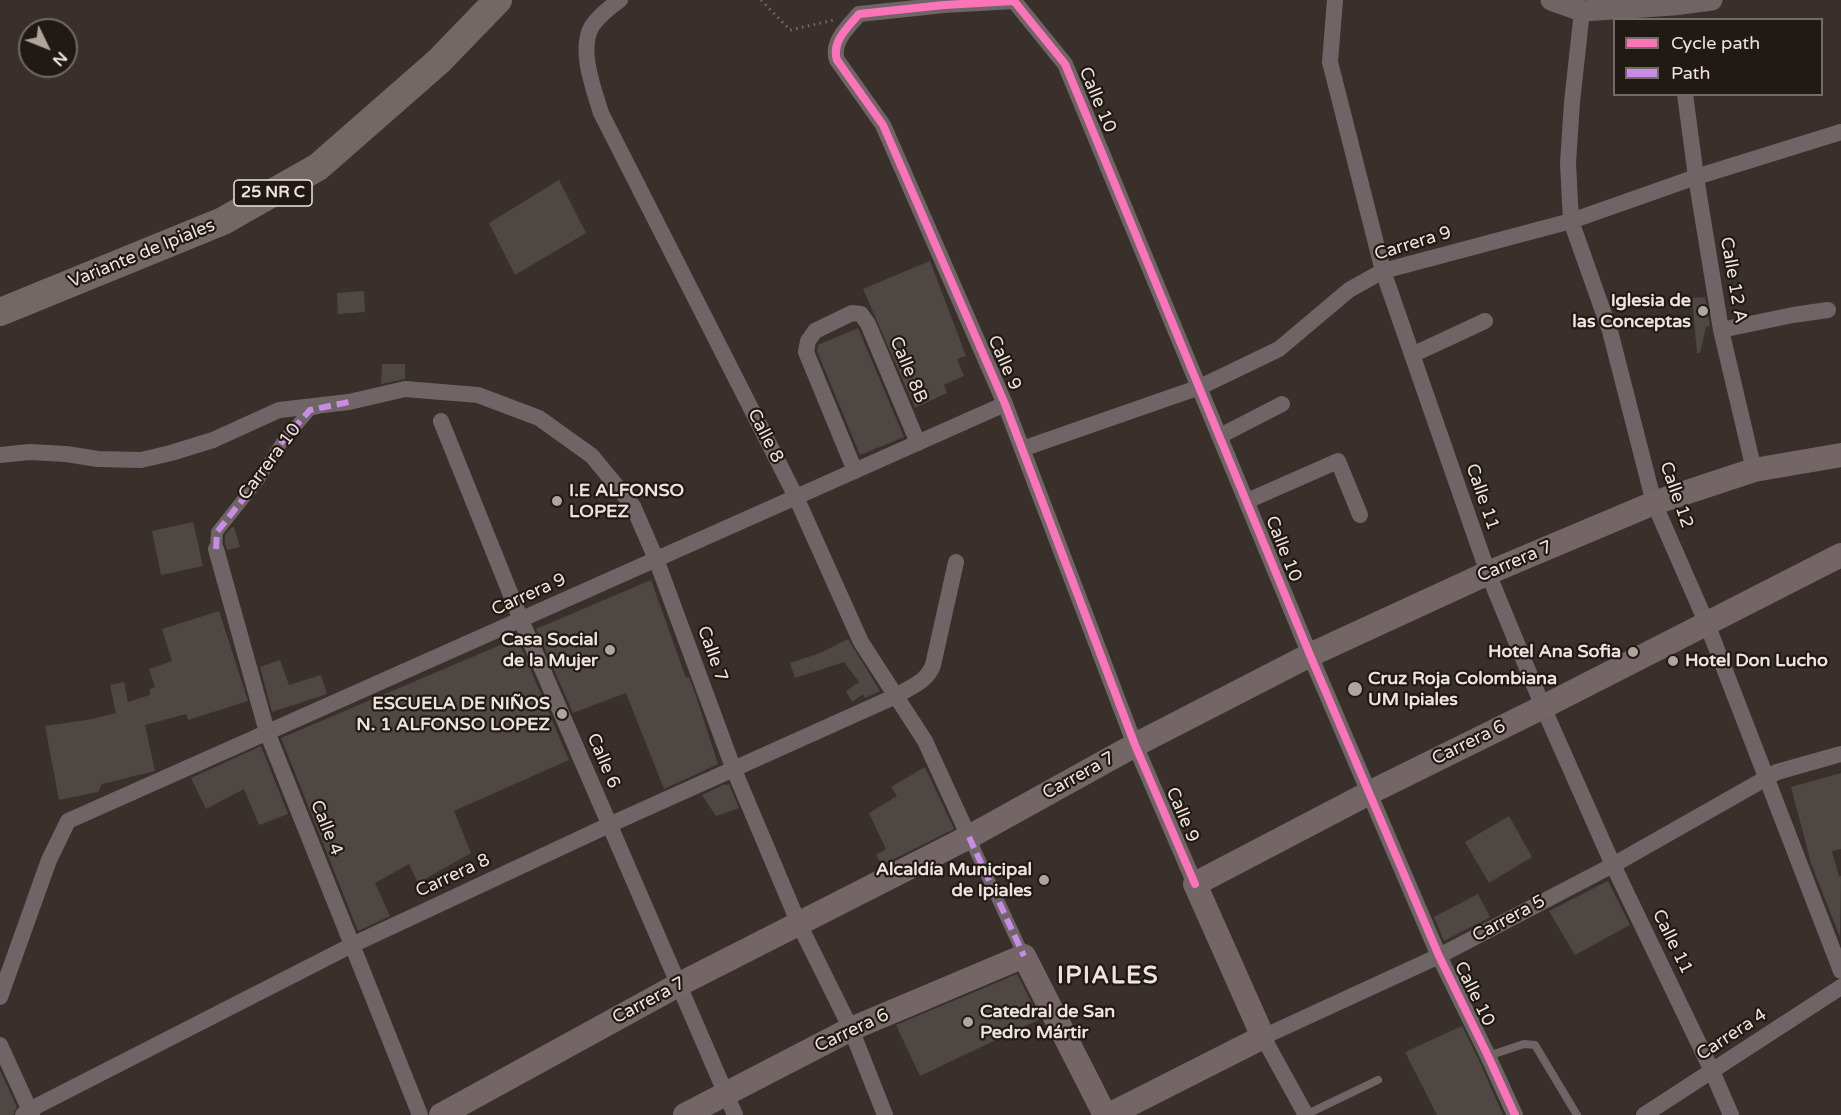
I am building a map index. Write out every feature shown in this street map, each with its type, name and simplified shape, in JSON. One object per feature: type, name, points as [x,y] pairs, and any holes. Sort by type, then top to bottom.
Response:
[{"type":"highway","name":"Variante de Ipiales","points":[[0,312],[223,221],[318,167],[439,61],[498,0]]},
{"type":"main road","name":"Carrera 7","points":[[441,1115],[678,985],[969,837],[1135,745],[1310,656],[1488,573],[1654,503],[1754,470],[1841,455]]},
{"type":"main road","name":"Carrera 6","points":[[1195,884],[1369,793],[1841,555]]},
{"type":"main road","name":"Calle 9","points":[[1195,884],[1263,1037]]},
{"type":"main road","name":"Carrera 6","points":[[685,1115],[730,1104],[851,1029],[1024,956]]},
{"type":"main road","points":[[1024,956],[1107,1115]]},
{"type":"main road","name":"Carrera 5","points":[[1107,1115],[1263,1037]]},
{"type":"street","name":"Calle 8","points":[[620,0],[591,27],[586,50],[591,81],[601,113],[796,497],[861,642],[902,692],[969,837]]},
{"type":"street","name":"Calle 11","points":[[1335,0],[1330,62],[1383,271],[1488,573],[1543,707],[1613,865],[1731,1115]]},
{"type":"street","points":[[1551,0],[1582,11],[1674,12],[1712,0]]},
{"type":"street","points":[[859,14],[944,5],[1014,1]]},
{"type":"street","name":"Calle 10","points":[[1014,1],[1065,63],[1310,656],[1439,956],[1515,1115]]},
{"type":"street","name":"Calle 12","points":[[1582,11],[1568,163],[1571,221],[1610,331],[1654,503],[1707,624],[1841,971]]},
{"type":"street","name":"Calle 9","points":[[859,14],[837,42],[835,53],[837,60],[883,125],[1005,404],[1135,745],[1195,884]]},
{"type":"street","name":"Calle 12 A","points":[[1685,96],[1721,330],[1754,470]]},
{"type":"street","name":"Carrera 9","points":[[1022,449],[1200,387],[1279,349],[1349,290],[1383,271],[1571,221],[1696,177],[1841,132]]},
{"type":"street","points":[[1721,330],[1828,310]]},
{"type":"street","name":"Calle 8B","points":[[855,471],[806,352],[808,341],[815,331],[852,313],[861,314],[868,324],[918,443]]},
{"type":"street","points":[[1413,355],[1485,321]]},
{"type":"street","name":"Calle 7","points":[[0,455],[29,452],[98,459],[141,460],[213,440],[279,410],[349,402],[405,389],[478,395],[539,418],[592,456],[633,506],[656,559],[734,770],[799,924],[851,1029],[885,1115]]},
{"type":"street","name":"Carrera 10","points":[[216,549],[217,532],[259,479],[282,442],[310,410],[349,402]]},
{"type":"street","name":"Carrera 9","points":[[0,997],[49,860],[68,821],[1005,404]]},
{"type":"street","points":[[1220,436],[1282,404]]},
{"type":"street","name":"Calle 6","points":[[441,421],[521,620],[730,1104]]},
{"type":"street","points":[[1247,501],[1338,461],[1360,515]]},
{"type":"street","name":"Calle 4","points":[[216,549],[267,732],[420,1115]]},
{"type":"street","name":"Carrera 8","points":[[28,1113],[352,945],[609,825],[734,770],[902,692],[925,679],[930,674],[956,561]]},
{"type":"street","name":"Carrera 5","points":[[1263,1037],[1439,956],[1613,865],[1778,772],[1841,754]]},
{"type":"street","points":[[969,837],[1024,956]]},
{"type":"street","name":"Carrera 4","points":[[1644,1115],[1841,987]]},
{"type":"street","name":"Calle 9","points":[[1263,1037],[1306,1115]]},
{"type":"street","points":[[0,1045],[28,1113]]},
{"type":"lane","points":[[1488,1056],[1524,1044],[1535,1045],[1577,1115]]},
{"type":"lane","points":[[1306,1115],[1378,1080]]},
{"type":"path","points":[[761,0],[790,30],[859,14]]},
{"type":"building","points":[[559,180],[586,233],[515,275],[489,223]]},
{"type":"building","points":[[930,261],[966,356],[957,359],[964,376],[944,385],[947,393],[915,408],[863,289]]},
{"type":"building","points":[[364,291],[365,312],[338,314],[337,293]]},
{"type":"building","name":"Iglesia de las Conceptas","points":[[1705,297],[1710,326],[1706,327],[1700,353],[1697,353],[1692,298]]},
{"type":"building","points":[[858,328],[904,437],[860,455],[817,351],[818,345]]},
{"type":"building","points":[[382,364],[405,364],[405,379],[381,384]]},
{"type":"building","points":[[193,522],[203,566],[161,575],[152,531]]},
{"type":"building","points":[[234,527],[240,547],[227,550],[225,535]]},
{"type":"building","name":"Casa Social de la Mujer","points":[[651,580],[686,678],[689,677],[696,696],[718,764],[664,789],[626,693],[573,713],[536,629]]},
{"type":"building","points":[[219,611],[248,701],[188,720],[186,714],[145,725],[155,771],[102,784],[98,792],[59,800],[45,726],[116,713],[110,685],[124,682],[128,702],[150,695],[150,689],[155,687],[149,669],[172,661],[162,629]]},
{"type":"building","points":[[517,638],[569,760],[454,811],[471,853],[418,883],[409,864],[375,883],[390,916],[358,931],[281,738]]},
{"type":"building","points":[[848,639],[880,691],[865,698],[863,694],[852,702],[846,691],[859,682],[844,662],[795,678],[790,663],[820,653]]},
{"type":"building","points":[[280,660],[289,685],[321,675],[327,694],[272,712],[260,667]]},
{"type":"building","points":[[261,746],[288,814],[259,825],[244,789],[206,809],[191,778]]},
{"type":"building","points":[[925,767],[954,829],[882,865],[876,855],[886,849],[869,813],[897,796],[891,787]]},
{"type":"building","points":[[1841,773],[1841,849],[1832,851],[1839,877],[1841,876],[1840,937],[1811,863],[1791,787]]},
{"type":"building","points":[[725,784],[725,786],[729,784],[739,808],[716,816],[702,795]]},
{"type":"building","points":[[1509,816],[1532,857],[1489,883],[1465,842]]},
{"type":"building","points":[[1608,881],[1630,925],[1575,955],[1549,911]]},
{"type":"building","points":[[1478,894],[1490,917],[1444,941],[1434,917]]},
{"type":"building","name":"Catedral de San Pedro Mártir","points":[[1017,974],[1040,1019],[920,1076],[896,1025]]},
{"type":"building","points":[[1462,1026],[1503,1115],[1437,1115],[1405,1052]]},
{"type":"building","points":[[0,1070],[17,1107],[13,1115],[0,1115]]},
{"type":"marked path","points":[[216,549],[217,532],[259,479],[282,442],[310,410],[349,402]]},
{"type":"marked path","points":[[969,837],[1024,956]]},
{"type":"cycle path","points":[[1195,884],[1135,745],[1005,404],[883,125],[837,60],[838,41],[859,14],[944,5],[1014,1],[1065,64],[1310,655],[1439,956],[1515,1115]]},
{"type":"place","name":"Iglesia de las Conceptas","points":[[1703,311]]},
{"type":"place","name":"I.E ALFONSO LOPEZ","points":[[557,501]]},
{"type":"place","name":"Casa Social de la Mujer","points":[[610,650]]},
{"type":"place","name":"Hotel Ana Sofia","points":[[1633,652]]},
{"type":"place","name":"Hotel Don Lucho","points":[[1673,661]]},
{"type":"place","name":"Cruz Roja Colombiana UM Ipiales","points":[[1355,689]]},
{"type":"place","name":"ESCUELA DE NIÑOS N. 1 ALFONSO LOPEZ","points":[[562,714]]},
{"type":"place","name":"Alcaldía Municipal de Ipiales","points":[[1044,880]]},
{"type":"place","name":"Catedral de San Pedro Mártir","points":[[968,1022]]},
{"type":"district","name":"IPIALES","points":[[1108,977]]}]
